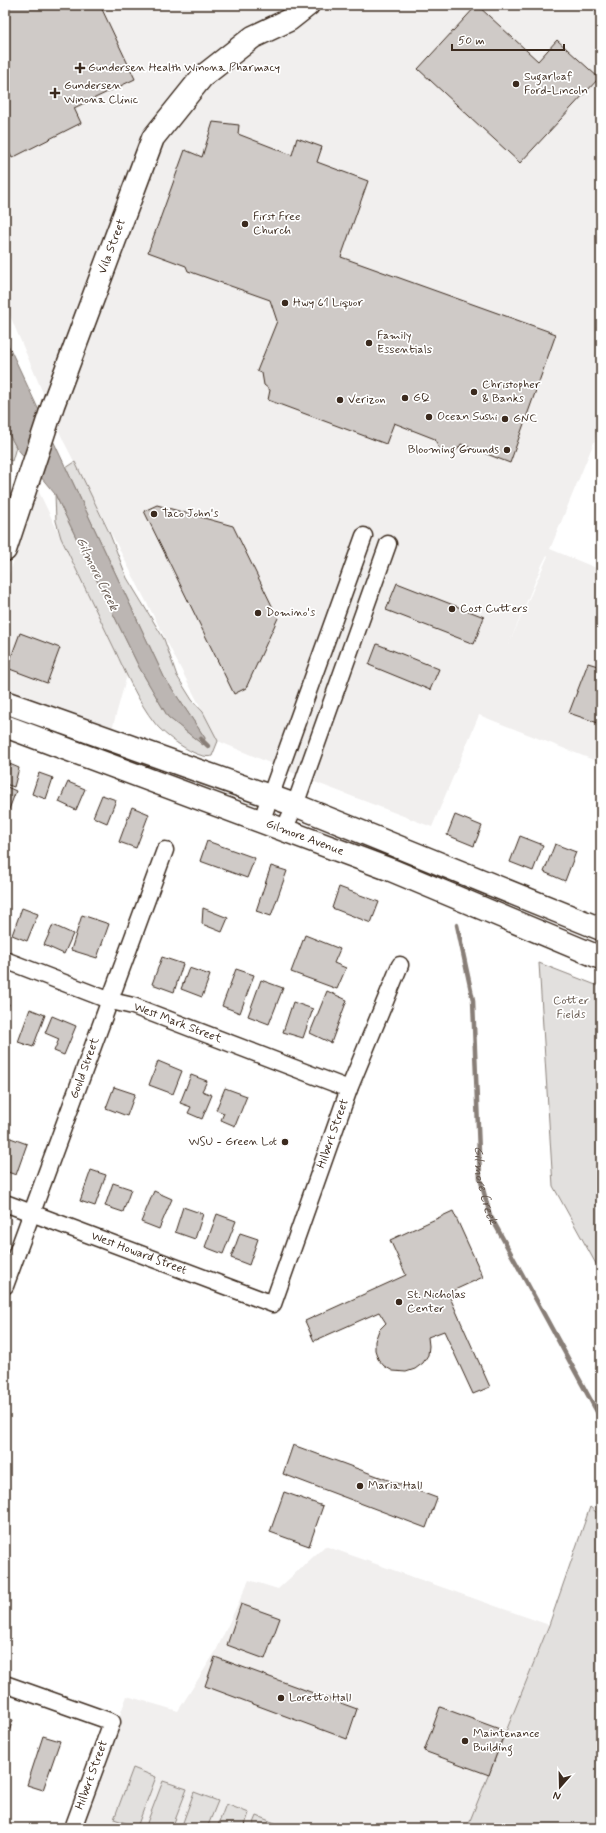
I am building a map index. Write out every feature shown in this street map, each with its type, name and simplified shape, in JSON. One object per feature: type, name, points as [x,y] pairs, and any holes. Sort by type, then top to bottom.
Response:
[{"type":"street","name":"Vila Street","points":[[5,550],[53,405],[153,138],[202,77],[253,37],[289,20],[308,5]]},
{"type":"street","points":[[261,822],[364,536]]},
{"type":"street","points":[[284,830],[295,805],[388,544]]},
{"type":"street","points":[[5,702],[295,805],[601,929]]},
{"type":"street","name":"Gilmore Avenue","points":[[5,726],[391,870],[601,958]]},
{"type":"street","name":"Gould Street","points":[[5,1286],[111,1001],[165,850]]},
{"type":"street","name":"West Mark Street","points":[[5,960],[111,1001],[133,1006],[349,1089]]},
{"type":"street","name":"Hilbert Street","points":[[273,1304],[349,1089],[400,965]]},
{"type":"street","name":"West Howard Street","points":[[5,1203],[273,1304]]},
{"type":"street","name":"Hilbert Street","points":[[5,1684],[112,1722],[73,1828]]},
{"type":"shaded area","points":[[5,5],[595,5],[601,10],[601,425],[550,549],[601,570],[601,763],[479,715],[432,827],[312,781],[218,741],[63,440],[5,304]],"holes":[[[547,555],[548,556],[509,644],[542,565]]]},
{"type":"shaded area","points":[[38,490],[127,675],[111,733],[5,697],[5,586]]},
{"type":"shaded area","points":[[5,1216],[14,1220],[5,1243]]},
{"type":"shaded area","points":[[325,1546],[549,1625],[468,1828],[78,1828],[127,1696],[178,1711],[216,1651],[249,1580],[278,1589]]},
{"type":"green space","points":[[5,427],[16,447],[12,461],[5,458]]},
{"type":"green space","points":[[75,462],[109,532],[127,578],[164,639],[177,676],[192,700],[203,712],[218,741],[212,756],[206,756],[190,751],[164,733],[148,714],[128,677],[61,538],[56,521],[55,494],[139,667],[168,717],[203,745],[205,738],[164,677],[66,468]]},
{"type":"green space","name":"Cotter Fields","points":[[539,963],[601,987],[601,1273],[553,1186]]},
{"type":"green space","points":[[590,1507],[601,1516],[601,1828],[482,1828],[469,1823],[549,1625]]},
{"type":"green space","points":[[133,1768],[156,1777],[137,1827],[114,1819]]},
{"type":"green space","points":[[163,1781],[187,1789],[172,1828],[145,1828]]},
{"type":"green space","points":[[194,1792],[218,1801],[207,1828],[181,1828]]},
{"type":"green space","points":[[226,1804],[249,1813],[244,1828],[217,1828]]},
{"type":"green space","points":[[257,1816],[280,1825],[279,1828],[252,1828]]},
{"type":"water","points":[[5,338],[164,677],[205,738],[203,745],[168,717],[139,667],[55,494],[16,447],[5,427]]},
{"type":"building","name":"Gundersen Winona Clinic","points":[[5,5],[100,5],[135,79],[74,108],[81,123],[12,158],[5,144]]},
{"type":"building","points":[[477,5],[538,61],[557,40],[599,78],[520,163],[418,69]]},
{"type":"building","points":[[213,122],[239,125],[238,134],[292,155],[297,138],[322,147],[317,162],[368,181],[341,257],[556,334],[510,463],[461,444],[458,449],[451,453],[445,453],[438,447],[435,439],[394,423],[386,444],[268,400],[270,390],[264,385],[262,373],[257,371],[277,321],[270,300],[188,271],[186,266],[148,252],[185,150],[202,157]]},
{"type":"building","points":[[157,505],[233,526],[278,618],[246,688],[234,694],[144,511]]},
{"type":"building","points":[[397,583],[484,617],[474,644],[386,610]]},
{"type":"building","points":[[20,633],[60,648],[47,683],[7,668]]},
{"type":"building","points":[[377,644],[439,669],[430,690],[369,665]]},
{"type":"building","points":[[588,663],[601,667],[601,724],[569,713]]},
{"type":"building","points":[[5,762],[19,768],[14,787],[5,784]]},
{"type":"building","points":[[39,773],[53,778],[46,799],[32,794]]},
{"type":"building","points":[[68,782],[85,789],[76,810],[59,802]]},
{"type":"building","points":[[5,786],[16,791],[8,812],[5,810]]},
{"type":"building","points":[[102,795],[116,800],[107,823],[93,817]]},
{"type":"building","points":[[132,807],[149,814],[136,848],[119,842]]},
{"type":"building","points":[[455,815],[482,826],[474,846],[447,835]]},
{"type":"building","points":[[520,836],[543,845],[533,871],[510,862]]},
{"type":"building","points":[[207,841],[255,858],[247,878],[200,861]]},
{"type":"building","points":[[555,844],[576,852],[565,881],[544,872]]},
{"type":"building","points":[[271,866],[287,871],[271,916],[256,911]]},
{"type":"building","points":[[339,887],[379,902],[371,923],[332,908]]},
{"type":"building","points":[[22,908],[38,914],[27,941],[12,935]]},
{"type":"building","points":[[203,908],[228,918],[222,932],[202,924]]},
{"type":"building","points":[[82,915],[109,924],[97,958],[71,950]]},
{"type":"building","points":[[53,925],[73,934],[64,954],[44,945]]},
{"type":"building","points":[[305,935],[340,949],[334,963],[346,968],[337,989],[291,972]]},
{"type":"building","points":[[162,957],[183,964],[174,992],[152,984]]},
{"type":"building","points":[[189,968],[210,975],[202,997],[181,989]]},
{"type":"building","points":[[236,969],[254,975],[240,1013],[222,1006]]},
{"type":"building","points":[[261,980],[283,988],[269,1024],[248,1016]]},
{"type":"building","points":[[327,991],[347,1000],[331,1043],[310,1033]]},
{"type":"building","points":[[5,1002],[9,1004],[5,1015]]},
{"type":"building","points":[[293,1002],[313,1009],[303,1038],[283,1032]]},
{"type":"building","points":[[30,1009],[45,1015],[33,1047],[18,1042]]},
{"type":"building","points":[[52,1016],[76,1026],[64,1055],[54,1051],[59,1039],[45,1033]]},
{"type":"building","points":[[158,1061],[182,1071],[173,1094],[149,1085]]},
{"type":"building","points":[[191,1075],[207,1081],[202,1091],[212,1095],[202,1119],[188,1113],[191,1107],[180,1103]]},
{"type":"building","points":[[114,1087],[135,1094],[127,1116],[106,1108]]},
{"type":"building","points":[[225,1088],[247,1096],[235,1126],[221,1120],[224,1113],[216,1110]]},
{"type":"building","points":[[5,1136],[27,1144],[16,1175],[5,1171]]},
{"type":"building","points":[[91,1170],[106,1175],[95,1206],[80,1201]]},
{"type":"building","points":[[113,1183],[131,1189],[123,1212],[105,1206]]},
{"type":"building","points":[[154,1191],[172,1199],[159,1229],[141,1222]]},
{"type":"building","points":[[183,1207],[203,1214],[195,1239],[175,1232]]},
{"type":"building","name":"St. Nicholas Center","points":[[453,1211],[483,1277],[448,1293],[490,1387],[473,1394],[444,1331],[428,1337],[428,1355],[423,1363],[415,1369],[406,1372],[393,1371],[384,1366],[378,1359],[375,1350],[375,1341],[379,1330],[386,1323],[379,1312],[314,1341],[305,1321],[406,1275],[390,1240]]},
{"type":"building","points":[[217,1214],[236,1221],[223,1254],[205,1247]]},
{"type":"building","points":[[240,1233],[258,1239],[249,1265],[231,1258]]},
{"type":"building","name":"Maria Hall","points":[[293,1445],[437,1498],[426,1528],[283,1474]]},
{"type":"building","points":[[284,1492],[323,1506],[309,1546],[270,1532]]},
{"type":"building","points":[[241,1604],[280,1618],[265,1659],[227,1645]]},
{"type":"building","name":"Loretto Hall","points":[[215,1657],[357,1709],[347,1739],[205,1686]]},
{"type":"building","name":"Maintenance Building","points":[[440,1707],[505,1731],[489,1775],[424,1751]]},
{"type":"building","points":[[5,1717],[13,1720],[5,1743]]},
{"type":"building","points":[[43,1736],[60,1741],[43,1790],[27,1785]]},
{"type":"waterway","name":"Gilmore Creek","points":[[201,739],[208,746]]},
{"type":"waterway","name":"Gilmore Creek","points":[[457,925],[473,1000],[480,1178],[490,1215],[601,1419]]},
{"type":"place","name":"Gundersen Health Winona Pharmacy","points":[[80,68]]},
{"type":"place","name":"Sugarloaf Ford-Lincoln","points":[[516,84]]},
{"type":"place","name":"Gundersen Winona Clinic","points":[[55,93]]},
{"type":"place","name":"First Free Church","points":[[245,224]]},
{"type":"place","name":"Hwy 61 Liquor","points":[[285,303]]},
{"type":"place","name":"Family Essentials","points":[[369,343]]},
{"type":"place","name":"Christopher & Banks","points":[[474,392]]},
{"type":"place","name":"GQ","points":[[405,398]]},
{"type":"place","name":"Verizon","points":[[340,400]]},
{"type":"place","name":"Ocean Sushi","points":[[429,417]]},
{"type":"place","name":"GNC","points":[[505,419]]},
{"type":"place","name":"Blooming Grounds","points":[[507,450]]},
{"type":"place","name":"Taco John's","points":[[154,514]]},
{"type":"place","name":"Cost Cutters","points":[[452,609]]},
{"type":"place","name":"Domino's","points":[[258,613]]},
{"type":"place","name":"WSU - Green Lot","points":[[285,1142]]},
{"type":"place","name":"St. Nicholas Center","points":[[399,1302]]},
{"type":"place","name":"Maria Hall","points":[[360,1486]]},
{"type":"place","name":"Loretto Hall","points":[[281,1698]]},
{"type":"place","name":"Maintenance Building","points":[[465,1741]]}]
